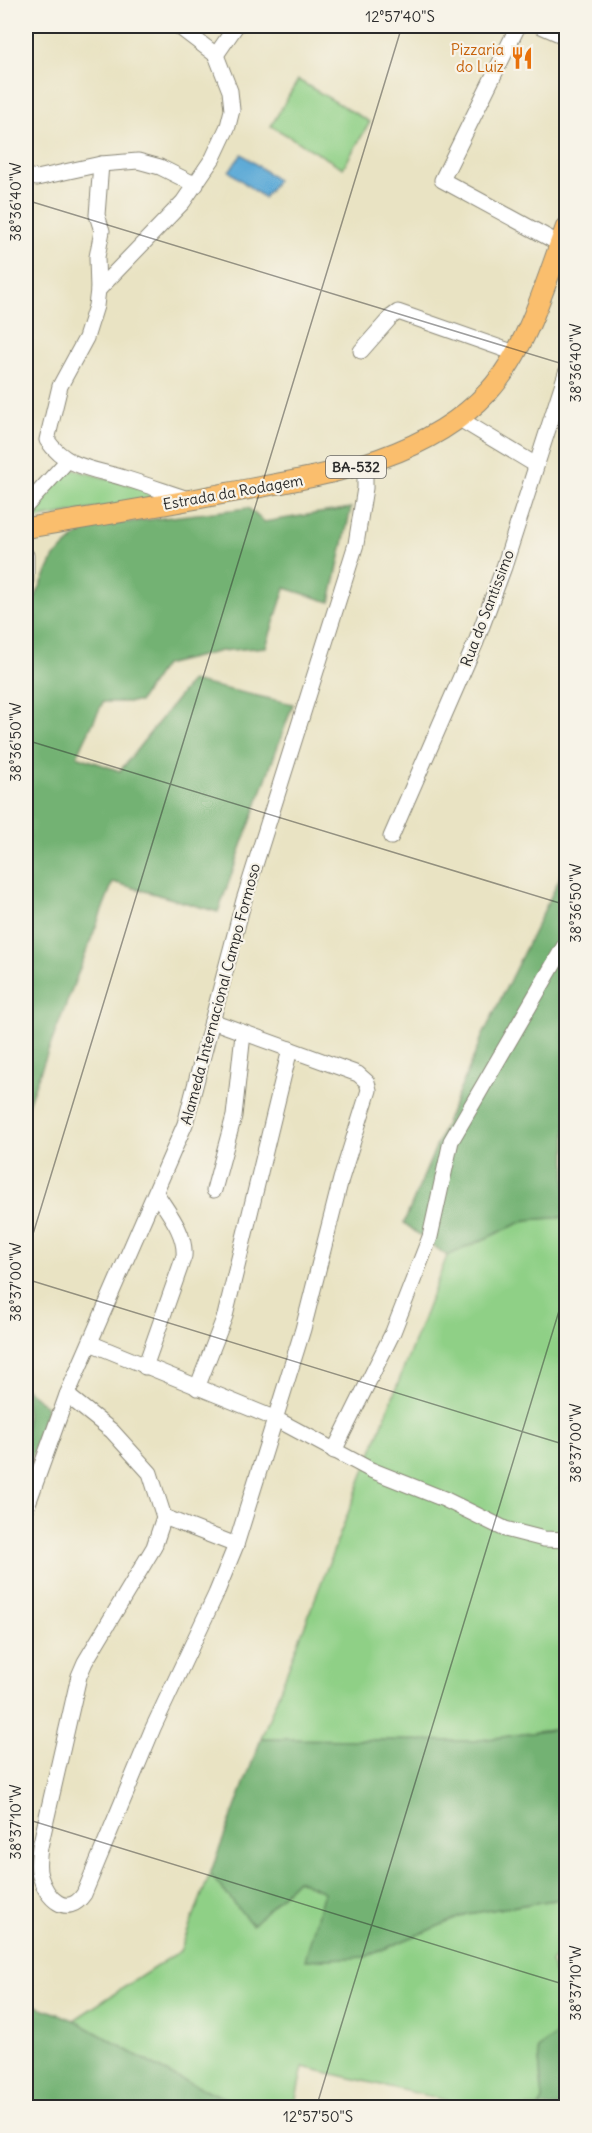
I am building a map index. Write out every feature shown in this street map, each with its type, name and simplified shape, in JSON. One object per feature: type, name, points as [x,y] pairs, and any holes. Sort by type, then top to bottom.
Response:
[{"type":"main road","name":"Estrada da Rodagem","points":[[26,528],[324,475],[365,464],[396,452],[458,418],[491,390],[515,354],[564,236]]},
{"type":"street","points":[[98,290],[166,222],[196,185],[222,140],[232,110],[230,91],[216,55],[178,26]]},
{"type":"street","points":[[216,55],[236,26]]},
{"type":"street","points":[[519,26],[442,180],[564,236]]},
{"type":"street","points":[[541,26],[567,37]]},
{"type":"street","points":[[26,176],[37,178],[101,164],[147,162],[196,185]]},
{"type":"street","points":[[101,164],[97,208],[102,231],[97,257],[98,290],[88,331],[64,375],[48,427],[47,440],[68,460],[82,468],[123,477],[191,500]]},
{"type":"street","points":[[361,351],[391,316],[398,312],[515,354]]},
{"type":"street","name":"Rua do Santissimo","points":[[392,837],[476,642],[504,567],[567,373]]},
{"type":"street","points":[[458,418],[536,465]]},
{"type":"street","points":[[26,506],[68,460]]},
{"type":"street","name":"Alameda Internacional Campo Formoso","points":[[26,1509],[67,1395],[185,1124],[266,828],[317,674],[356,543],[365,488],[365,464]]},
{"type":"street","points":[[26,555],[26,581]]},
{"type":"street","points":[[334,1451],[393,1332],[426,1247],[451,1141],[567,943]]},
{"type":"street","points":[[67,1395],[121,1439],[150,1473],[159,1494],[164,1517],[154,1547],[85,1662],[74,1694],[40,1846],[39,1875],[56,1902],[68,1906],[78,1903],[84,1894],[153,1728],[216,1594],[236,1545],[276,1419],[341,1179],[369,1090],[367,1082],[358,1074],[212,1022]]},
{"type":"street","points":[[214,1190],[234,1116],[243,1034]]},
{"type":"street","points":[[197,1388],[225,1316],[290,1049]]},
{"type":"street","points":[[145,1367],[184,1247],[175,1224],[156,1193]]},
{"type":"street","points":[[90,1343],[276,1419],[371,1470],[444,1499],[505,1528],[525,1535],[567,1540]]},
{"type":"street","points":[[164,1517],[236,1545]]},
{"type":"green space","points":[[298,80],[370,122],[343,168],[271,126]]},
{"type":"green space","points":[[65,467],[156,492],[155,499],[33,519],[34,506]]},
{"type":"green space","points":[[248,508],[264,522],[351,508],[330,602],[285,588],[266,647],[221,651],[164,665],[139,702],[103,702],[77,756],[120,771],[191,681],[293,704],[218,912],[113,882],[26,1109],[26,617],[54,557],[87,527]]},
{"type":"green space","points":[[566,859],[566,1217],[526,1220],[447,1256],[404,1223],[482,1037],[559,880]]},
{"type":"green space","points":[[566,1217],[566,1728],[474,1741],[261,1739],[447,1256],[526,1220]]},
{"type":"green space","points":[[26,1389],[47,1407],[29,1465],[26,1465]]},
{"type":"green space","points":[[566,1728],[566,1898],[467,1914],[365,1957],[305,1960],[324,1892],[297,1880],[252,1925],[210,1874],[261,1739],[474,1741]]},
{"type":"green space","points":[[210,1874],[252,1925],[297,1880],[324,1892],[306,1960],[365,1957],[467,1914],[566,1898],[566,1949],[551,1962],[566,2006],[566,2027],[538,2049],[543,2100],[539,2107],[476,2107],[303,2067],[294,2107],[246,2107],[173,2076],[74,2020],[180,1951]]},
{"type":"green space","points":[[26,2002],[74,2020],[173,2076],[246,2107],[26,2107]]},
{"type":"green space","points":[[566,2027],[566,2107],[539,2107],[543,2100],[538,2049]]},
{"type":"water","points":[[242,154],[277,180],[264,198],[229,171]]},
{"type":"place","name":"Pizzaria do Luiz","points":[[522,58]]}]
